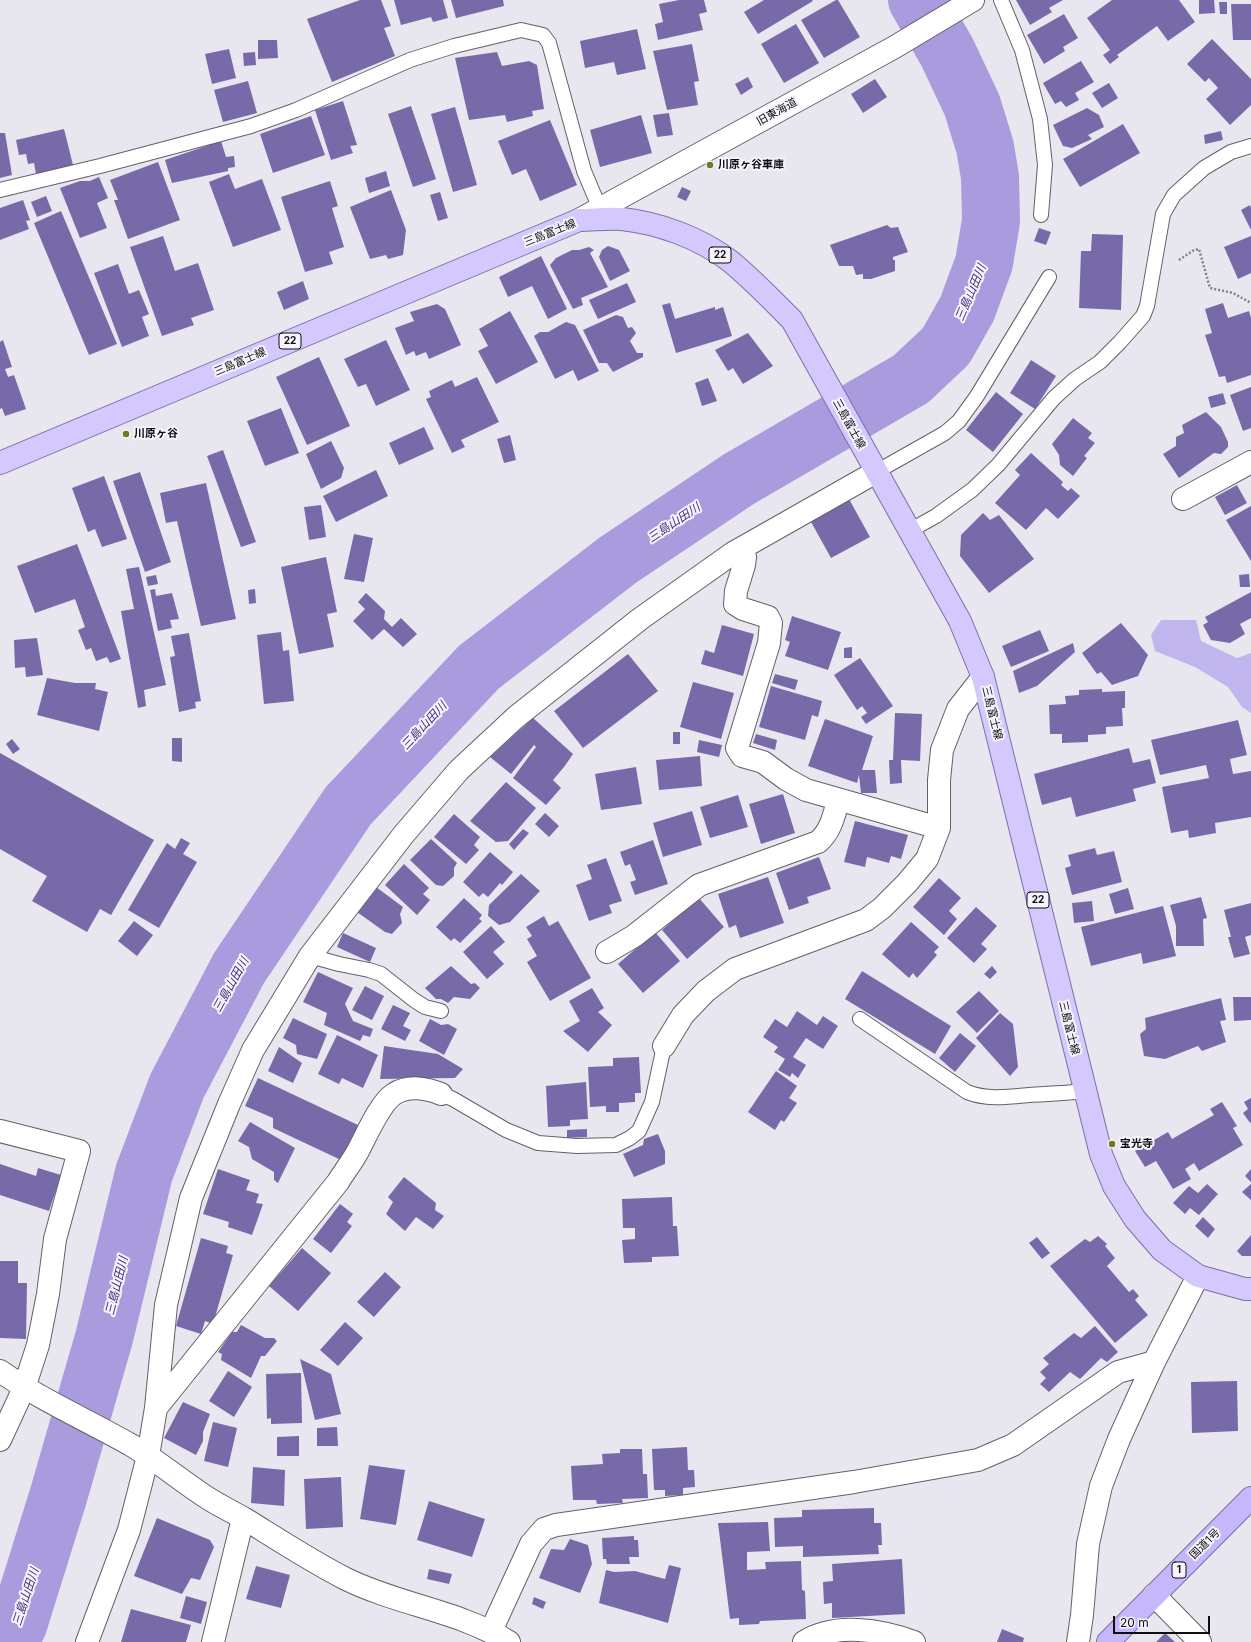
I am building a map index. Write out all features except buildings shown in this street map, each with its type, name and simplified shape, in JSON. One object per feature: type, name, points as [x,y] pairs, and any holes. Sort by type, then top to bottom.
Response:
[{"type":"highway","name":"国道1号","points":[[1108,1642],[1251,1498]]},
{"type":"main road","name":"三島富士線","points":[[0,463],[579,220],[621,219],[647,223],[694,239],[729,260],[763,290],[792,320],[960,621],[983,677],[1101,1154],[1114,1186],[1135,1219],[1162,1250],[1198,1276],[1245,1289],[1251,1289]]},
{"type":"street","name":"旧東海道","points":[[579,220],[893,48],[973,0]]},
{"type":"street","points":[[1183,499],[1251,462]]},
{"type":"street","points":[[87,1642],[129,1530],[140,1451],[156,1408],[166,1305],[190,1198],[229,1104],[254,1050],[310,956],[404,834],[459,770],[516,717],[640,619],[742,548],[873,466]]},
{"type":"street","points":[[742,548],[745,561],[736,591],[735,604],[743,609],[768,617],[771,623],[769,643],[737,748],[742,756],[763,762],[786,779],[806,790],[838,801],[939,828]]},
{"type":"street","points":[[664,1046],[682,1015],[706,991],[735,969],[866,920],[882,908],[908,883],[926,859],[939,828],[939,780],[942,750],[958,709],[983,677]]},
{"type":"street","points":[[607,952],[634,936],[699,885],[818,842],[824,837],[830,828],[838,801]]},
{"type":"street","points":[[156,1408],[338,1182],[386,1102],[394,1094],[408,1089],[429,1089],[441,1094]]},
{"type":"street","points":[[0,1131],[79,1151],[55,1239],[48,1294],[29,1391],[0,1440]]},
{"type":"street","points":[[1078,1642],[1082,1615],[1088,1544],[1101,1486],[1119,1439],[1154,1362],[1198,1276]]},
{"type":"street","points":[[491,1631],[531,1544],[544,1529],[556,1525],[854,1482],[978,1460],[1013,1445],[1118,1372],[1154,1362]]},
{"type":"street","points":[[0,1371],[29,1391],[140,1451],[204,1496],[243,1518],[309,1560],[348,1580],[384,1595],[460,1618],[491,1631],[509,1642]]},
{"type":"street","points":[[213,1642],[243,1518]]},
{"type":"street","points":[[1154,1595],[1200,1642]]},
{"type":"street","points":[[804,1642],[810,1638],[834,1632],[858,1630],[894,1635],[914,1642]]},
{"type":"lane","points":[[1001,0],[1022,50],[1032,81],[1040,119],[1045,165],[1041,215]]},
{"type":"lane","points":[[0,190],[100,166],[251,126],[296,110],[410,60],[454,46],[521,30],[543,35],[549,43],[584,171],[600,209]]},
{"type":"lane","points":[[909,531],[936,516],[972,490],[998,464],[1054,398],[1075,379],[1100,362],[1120,342],[1143,316],[1147,306],[1163,214],[1174,195],[1204,168],[1231,152],[1251,146]]},
{"type":"lane","points":[[873,466],[945,433],[959,421],[977,396],[1049,276]]},
{"type":"lane","points":[[310,956],[381,974],[414,1000],[425,1007],[440,1012]]},
{"type":"lane","points":[[860,1019],[966,1092],[975,1095],[984,1097],[1004,1097],[1085,1091]]},
{"type":"lane","points":[[441,1094],[453,1099],[506,1130],[538,1143],[577,1146],[616,1145],[630,1138],[639,1130],[652,1102],[664,1046]]},
{"type":"path","points":[[1199,249],[1210,288],[1233,293],[1251,303]]},
{"type":"shaded area","points":[[1161,620],[1196,620],[1201,641],[1237,658],[1251,653],[1251,713],[1242,707],[1228,687],[1195,667],[1155,651],[1151,635]]},
{"type":"waterway","name":"三島山田川","points":[[10,1642],[18,1625],[58,1497],[104,1338],[144,1173],[177,1086],[239,968],[348,806],[479,667],[618,560],[739,479],[911,379],[946,346],[967,309],[984,263],[991,221],[990,177],[985,147],[972,105],[947,52],[917,0]]},
{"type":"place","name":"川原ヶ谷車庫","points":[[710,165]]},
{"type":"place","name":"川原ヶ谷","points":[[126,434]]},
{"type":"place","name":"宝光寺","points":[[1112,1144]]}]
